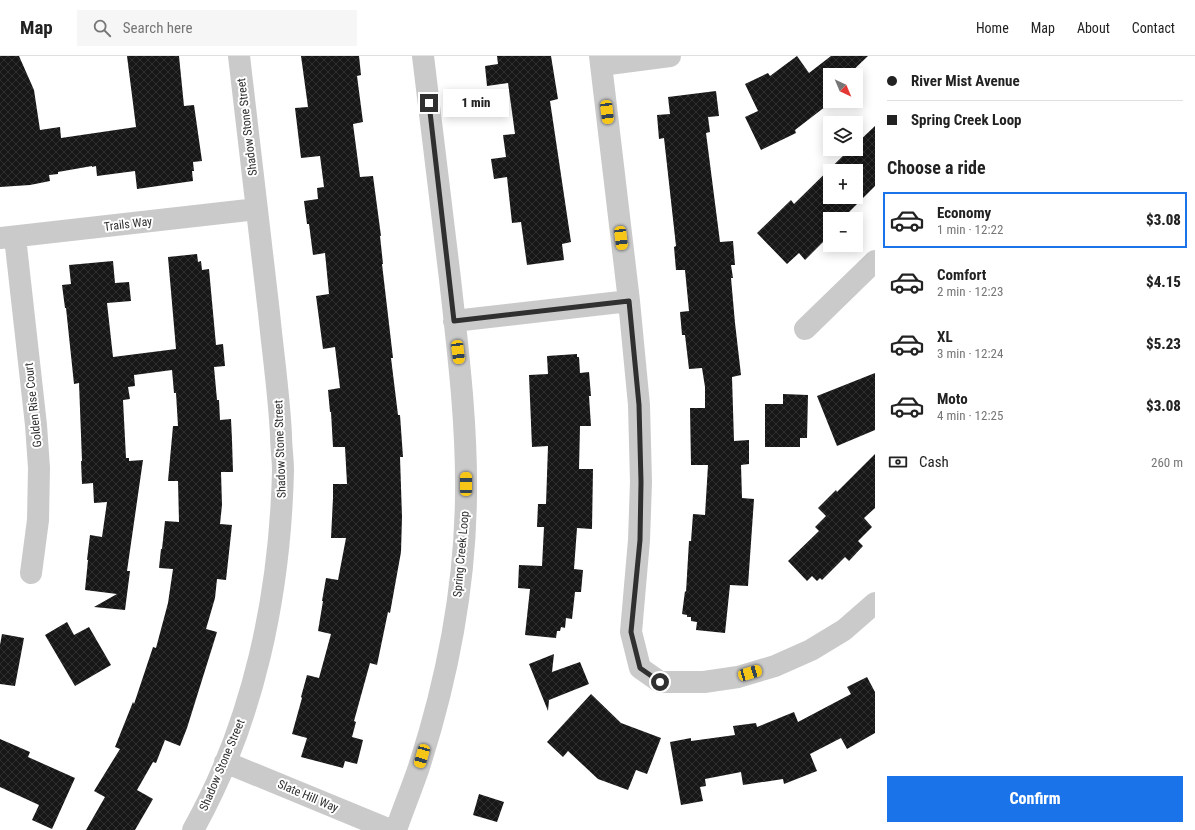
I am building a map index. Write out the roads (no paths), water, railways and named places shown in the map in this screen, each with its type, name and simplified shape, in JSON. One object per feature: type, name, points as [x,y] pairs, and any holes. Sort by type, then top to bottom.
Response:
[{"type":"street","name":"Shadow Stone Street","points":[[193,830],[225,762],[244,713],[259,663],[272,599],[280,534],[283,469],[279,404],[239,56]]},
{"type":"street","name":"Spring Creek Loop","points":[[396,830],[419,769],[437,706],[454,627],[462,562],[466,497],[465,432],[460,367],[423,56]]},
{"type":"street","points":[[670,56],[601,61],[629,301],[639,405],[641,482],[640,540],[631,632],[640,668],[660,682],[704,682],[738,677],[775,666],[811,650],[844,630],[875,603]]},
{"type":"street","name":"Trails Way","points":[[7,238],[257,209]]},
{"type":"street","name":"Golden Rise Court","points":[[7,238],[36,425],[39,468],[38,520],[31,573]]},
{"type":"street","points":[[806,329],[875,262]]},
{"type":"street","points":[[454,321],[629,301]]},
{"type":"street","name":"Slate Hill Way","points":[[225,762],[390,830]]}]
